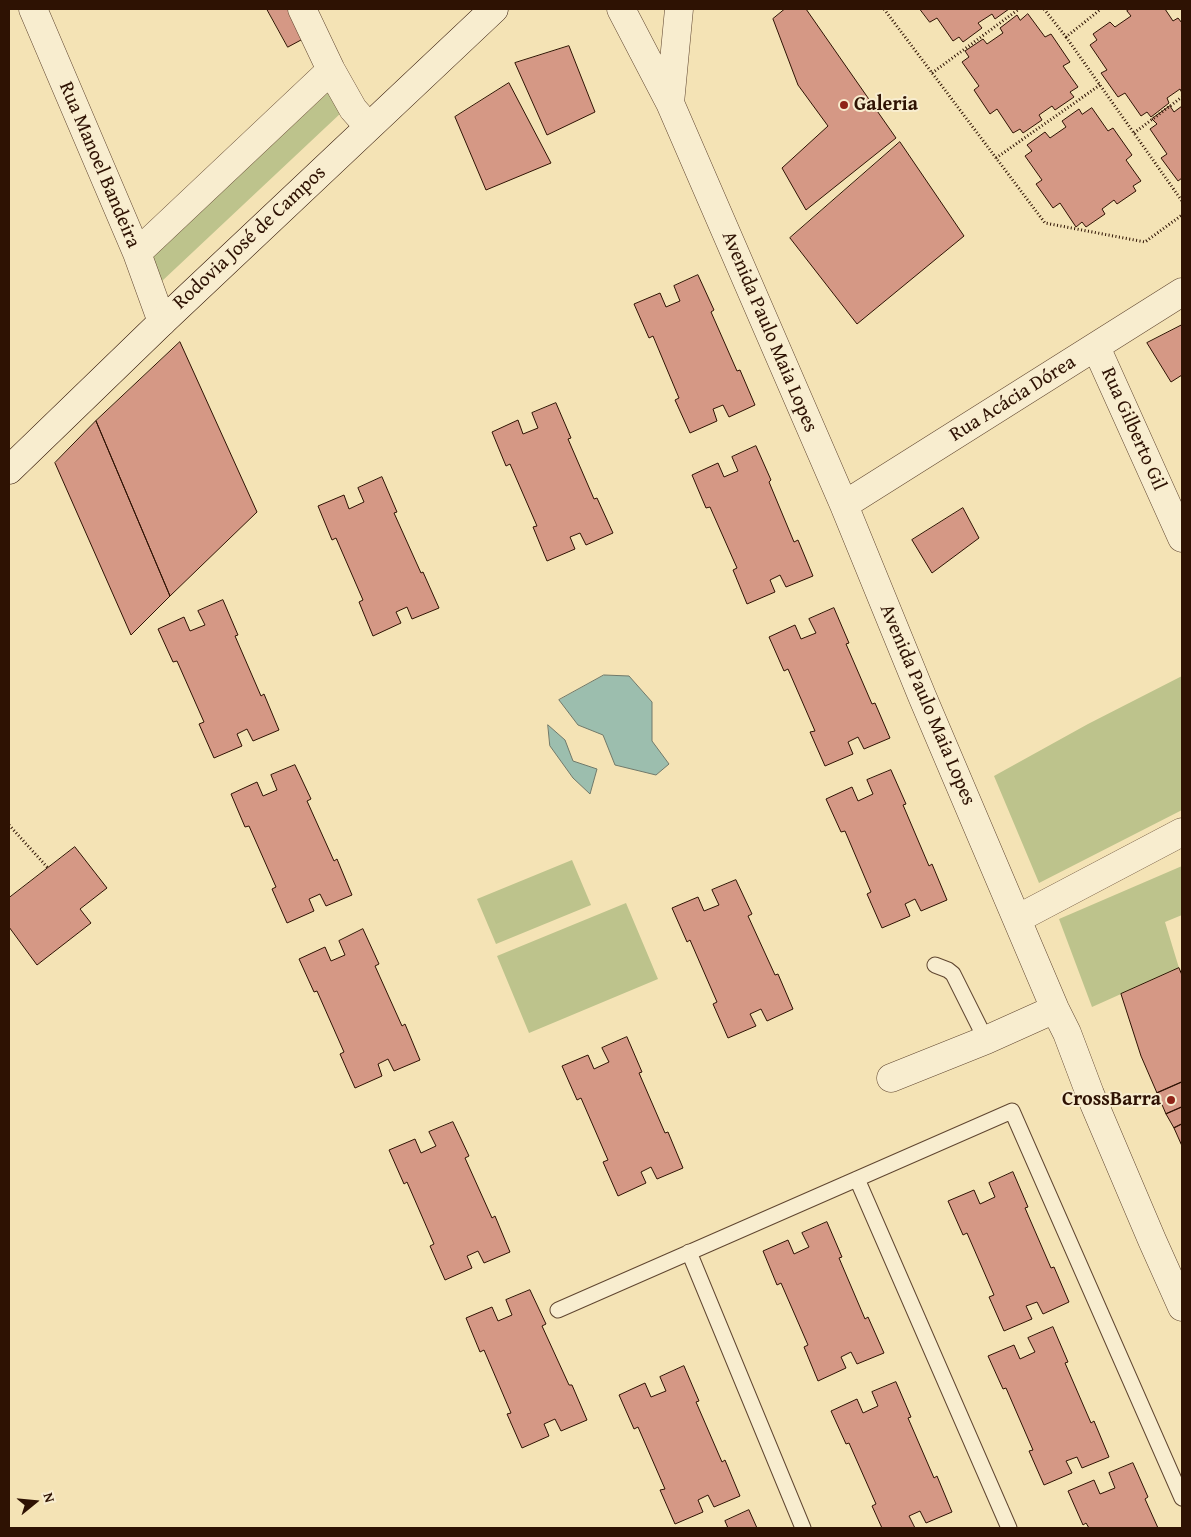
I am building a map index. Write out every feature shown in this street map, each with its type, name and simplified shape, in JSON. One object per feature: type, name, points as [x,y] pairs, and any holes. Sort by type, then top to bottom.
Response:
[{"type":"street","name":"Rua Manoel Bandeira","points":[[32,9],[137,253],[162,322]]},
{"type":"street","points":[[302,9],[331,70],[353,109],[368,126]]},
{"type":"street","name":"Rodovia José de Campos","points":[[9,470],[368,126],[494,9]]},
{"type":"street","name":"Avenida Paulo Maia Lopes","points":[[621,9],[670,103],[844,505],[926,704],[1182,1307]]},
{"type":"street","name":"Avenida Paulo Maia Lopes","points":[[670,103],[679,9]]},
{"type":"street","points":[[137,253],[331,70]]},
{"type":"street","name":"Rua Acácia Dórea","points":[[844,505],[1182,292]]},
{"type":"street","name":"Rua Gilberto Gil","points":[[1096,347],[1182,538]]},
{"type":"street","points":[[1017,919],[1182,832]]},
{"type":"street","points":[[891,1078],[986,1040],[1055,1009]]},
{"type":"lane","points":[[935,964],[953,974],[986,1040]]},
{"type":"lane","points":[[558,1310],[1012,1111],[1182,1498]]},
{"type":"lane","points":[[857,1178],[1009,1528]]},
{"type":"lane","points":[[689,1252],[803,1528]]},
{"type":"path","points":[[884,9],[1045,223],[1145,242],[1182,215]]},
{"type":"path","points":[[932,73],[1019,9]]},
{"type":"path","points":[[1044,9],[1066,37],[1182,201]]},
{"type":"path","points":[[1066,37],[1101,9]]},
{"type":"path","points":[[996,158],[1100,86]]},
{"type":"path","points":[[1134,133],[1182,97]]},
{"type":"path","points":[[9,825],[48,868]]},
{"type":"green space","points":[[332,89],[342,112],[161,282],[152,257]]},
{"type":"green space","points":[[1182,676],[1182,810],[1039,883],[994,776],[1088,724]]},
{"type":"green space","points":[[572,860],[591,905],[496,944],[477,899]]},
{"type":"green space","points":[[1182,866],[1182,915],[1165,922],[1179,968],[1092,1007],[1059,919]]},
{"type":"green space","points":[[626,903],[658,979],[529,1033],[497,956]]},
{"type":"shaded area","points":[[604,675],[629,676],[652,702],[652,741],[669,764],[656,775],[615,765],[603,735],[578,725],[559,700]]},
{"type":"shaded area","points":[[548,725],[565,740],[573,761],[597,769],[590,794],[573,778],[550,746]]},
{"type":"building","points":[[267,9],[302,9],[314,33],[288,47]]},
{"type":"building","name":"Galeria","points":[[785,9],[806,9],[896,138],[806,210],[782,168],[828,126],[798,85],[773,19]]},
{"type":"building","points":[[920,9],[1009,9],[995,19],[992,14],[978,23],[982,28],[963,42],[959,37],[953,41],[937,18],[930,22]]},
{"type":"building","points":[[1130,9],[1165,9],[1173,21],[1178,18],[1182,23],[1182,93],[1180,89],[1167,98],[1169,103],[1151,117],[1147,112],[1141,116],[1125,93],[1118,97],[1101,73],[1107,70],[1090,45],[1097,40],[1093,34],[1110,22],[1115,27],[1131,16],[1127,11]]},
{"type":"building","points":[[1028,14],[1045,37],[1051,34],[1070,62],[1063,66],[1078,87],[1070,92],[1074,97],[1055,110],[1052,106],[1039,115],[1042,120],[1023,133],[1020,129],[1013,133],[997,109],[990,114],[974,90],[979,86],[962,62],[969,57],[965,51],[983,39],[987,44],[1003,33],[1000,28],[1017,15],[1020,20]]},
{"type":"building","points":[[569,46],[595,112],[547,135],[515,63]]},
{"type":"building","points":[[509,83],[551,163],[486,190],[455,117]]},
{"type":"building","points":[[1170,106],[1174,112],[1182,106],[1182,178],[1178,181],[1161,158],[1167,154],[1150,129],[1157,124],[1152,119]]},
{"type":"building","points":[[1092,108],[1108,131],[1113,128],[1132,155],[1126,160],[1141,181],[1133,186],[1136,191],[1117,204],[1114,200],[1102,209],[1105,214],[1086,227],[1082,222],[1076,227],[1060,203],[1053,208],[1036,184],[1042,180],[1025,156],[1032,151],[1027,145],[1045,132],[1050,138],[1066,127],[1062,121],[1079,109],[1082,114]]},
{"type":"building","points":[[900,142],[964,236],[857,324],[790,238]]},
{"type":"building","points":[[698,275],[714,310],[711,312],[737,371],[740,370],[755,405],[729,417],[723,405],[713,409],[717,421],[690,433],[675,400],[679,398],[653,336],[649,338],[634,304],[660,293],[666,307],[680,301],[674,286]]},
{"type":"building","points":[[1182,325],[1182,375],[1171,382],[1147,343]]},
{"type":"building","points":[[180,342],[257,512],[170,596],[96,421]]},
{"type":"building","points":[[556,403],[571,438],[568,439],[594,499],[597,498],[613,533],[586,545],[580,533],[570,537],[575,549],[547,561],[533,527],[537,526],[510,464],[506,466],[492,432],[518,420],[523,434],[538,428],[532,413]]},
{"type":"building","points":[[96,421],[170,596],[131,635],[55,463]]},
{"type":"building","points":[[756,446],[794,542],[798,540],[813,576],[786,587],[780,575],[770,580],[775,592],[747,604],[733,570],[737,568],[710,507],[706,508],[692,475],[718,463],[724,477],[738,471],[732,457]]},
{"type":"building","points":[[382,477],[397,512],[394,513],[439,608],[412,619],[407,607],[396,612],[401,623],[373,636],[359,602],[363,600],[336,538],[332,540],[318,506],[344,495],[349,509],[364,502],[358,488]]},
{"type":"building","points":[[963,508],[979,538],[932,573],[912,540]]},
{"type":"building","points":[[223,600],[238,635],[235,636],[261,696],[264,694],[279,730],[253,741],[247,729],[237,734],[242,746],[214,758],[199,724],[204,722],[177,661],[173,662],[158,629],[184,617],[190,631],[205,625],[198,611]]},
{"type":"building","points":[[834,608],[849,643],[846,644],[872,704],[875,703],[890,738],[864,749],[858,737],[848,742],[853,754],[825,766],[810,732],[815,731],[788,669],[784,671],[769,637],[795,625],[801,639],[816,633],[809,619]]},
{"type":"building","points":[[295,765],[311,799],[307,801],[334,861],[337,859],[352,895],[326,906],[320,894],[309,899],[314,911],[287,923],[272,889],[276,887],[249,826],[245,827],[231,794],[257,782],[263,796],[277,790],[271,775]]},
{"type":"building","points":[[891,770],[906,804],[903,805],[929,866],[932,864],[947,900],[921,911],[915,899],[905,904],[910,916],[882,928],[867,894],[871,892],[845,831],[841,832],[826,799],[852,787],[858,801],[873,794],[867,780]]},
{"type":"building","points":[[75,847],[107,888],[80,909],[91,923],[37,965],[9,927],[9,898]]},
{"type":"building","points":[[736,880],[752,914],[748,916],[775,975],[778,974],[793,1009],[767,1021],[761,1009],[750,1014],[756,1026],[728,1038],[713,1004],[717,1002],[690,940],[687,942],[672,908],[698,897],[704,911],[719,905],[712,890]]},
{"type":"building","points":[[363,929],[379,964],[375,966],[402,1026],[405,1024],[420,1060],[394,1071],[388,1059],[378,1064],[382,1076],[355,1088],[340,1054],[344,1052],[317,991],[314,992],[299,959],[325,947],[331,961],[345,955],[339,941]]},
{"type":"building","points":[[1179,968],[1182,975],[1182,1082],[1157,1093],[1141,1056],[1121,994]]},
{"type":"building","points":[[627,1037],[642,1072],[639,1073],[665,1133],[668,1132],[683,1168],[657,1179],[651,1167],[641,1172],[646,1183],[618,1196],[603,1162],[608,1160],[581,1098],[577,1100],[562,1066],[588,1055],[594,1069],[609,1062],[602,1048]]},
{"type":"building","name":"CrossBarra","points":[[1182,1082],[1182,1107],[1166,1114],[1157,1093]]},
{"type":"building","points":[[1182,1107],[1182,1124],[1174,1128],[1166,1114]]},
{"type":"building","points":[[453,1122],[469,1156],[465,1158],[492,1218],[495,1216],[510,1252],[484,1263],[478,1251],[467,1256],[472,1268],[445,1280],[430,1246],[434,1244],[407,1182],[404,1184],[389,1150],[415,1139],[421,1153],[436,1146],[429,1132]]},
{"type":"building","points":[[1182,1124],[1182,1146],[1174,1128]]},
{"type":"building","points":[[1013,1172],[1028,1207],[1025,1208],[1051,1268],[1054,1267],[1069,1302],[1043,1314],[1037,1302],[1026,1306],[1032,1319],[1004,1331],[989,1297],[994,1295],[967,1233],[963,1235],[948,1201],[974,1190],[980,1204],[995,1197],[989,1183]]},
{"type":"building","points":[[827,1222],[842,1257],[839,1258],[865,1319],[868,1317],[884,1353],[857,1364],[851,1352],[841,1357],[846,1368],[818,1381],[804,1347],[808,1345],[781,1283],[777,1285],[763,1251],[788,1240],[794,1254],[809,1247],[802,1233]]},
{"type":"building","points":[[530,1290],[546,1324],[542,1326],[569,1385],[572,1385],[587,1420],[561,1431],[555,1419],[544,1424],[549,1436],[522,1448],[507,1414],[511,1413],[484,1350],[480,1352],[466,1318],[492,1307],[498,1321],[512,1315],[506,1300]]},
{"type":"building","points":[[1053,1327],[1068,1362],[1065,1363],[1091,1423],[1094,1421],[1109,1457],[1082,1468],[1077,1457],[1066,1461],[1072,1473],[1044,1485],[1029,1451],[1033,1450],[1006,1388],[1003,1389],[988,1356],[1014,1345],[1020,1359],[1035,1352],[1028,1338]]},
{"type":"building","points":[[684,1366],[699,1401],[696,1402],[722,1462],[725,1460],[740,1496],[714,1507],[708,1495],[698,1500],[703,1512],[675,1524],[660,1490],[665,1489],[638,1427],[634,1429],[619,1395],[645,1383],[651,1397],[666,1391],[660,1377]]},
{"type":"building","points":[[896,1382],[911,1417],[908,1418],[934,1478],[937,1476],[952,1512],[926,1523],[920,1511],[909,1516],[915,1528],[882,1528],[872,1506],[876,1504],[849,1443],[846,1444],[831,1411],[857,1399],[863,1413],[878,1406],[872,1392]]},
{"type":"building","points":[[1133,1463],[1148,1497],[1145,1499],[1158,1528],[1089,1528],[1086,1523],[1083,1525],[1068,1491],[1094,1480],[1100,1494],[1115,1488],[1109,1473]]},
{"type":"building","points":[[749,1510],[757,1528],[728,1528],[725,1521]]},
{"type":"place","name":"Galeria","points":[[844,105]]},
{"type":"place","name":"CrossBarra","points":[[1171,1100]]}]
